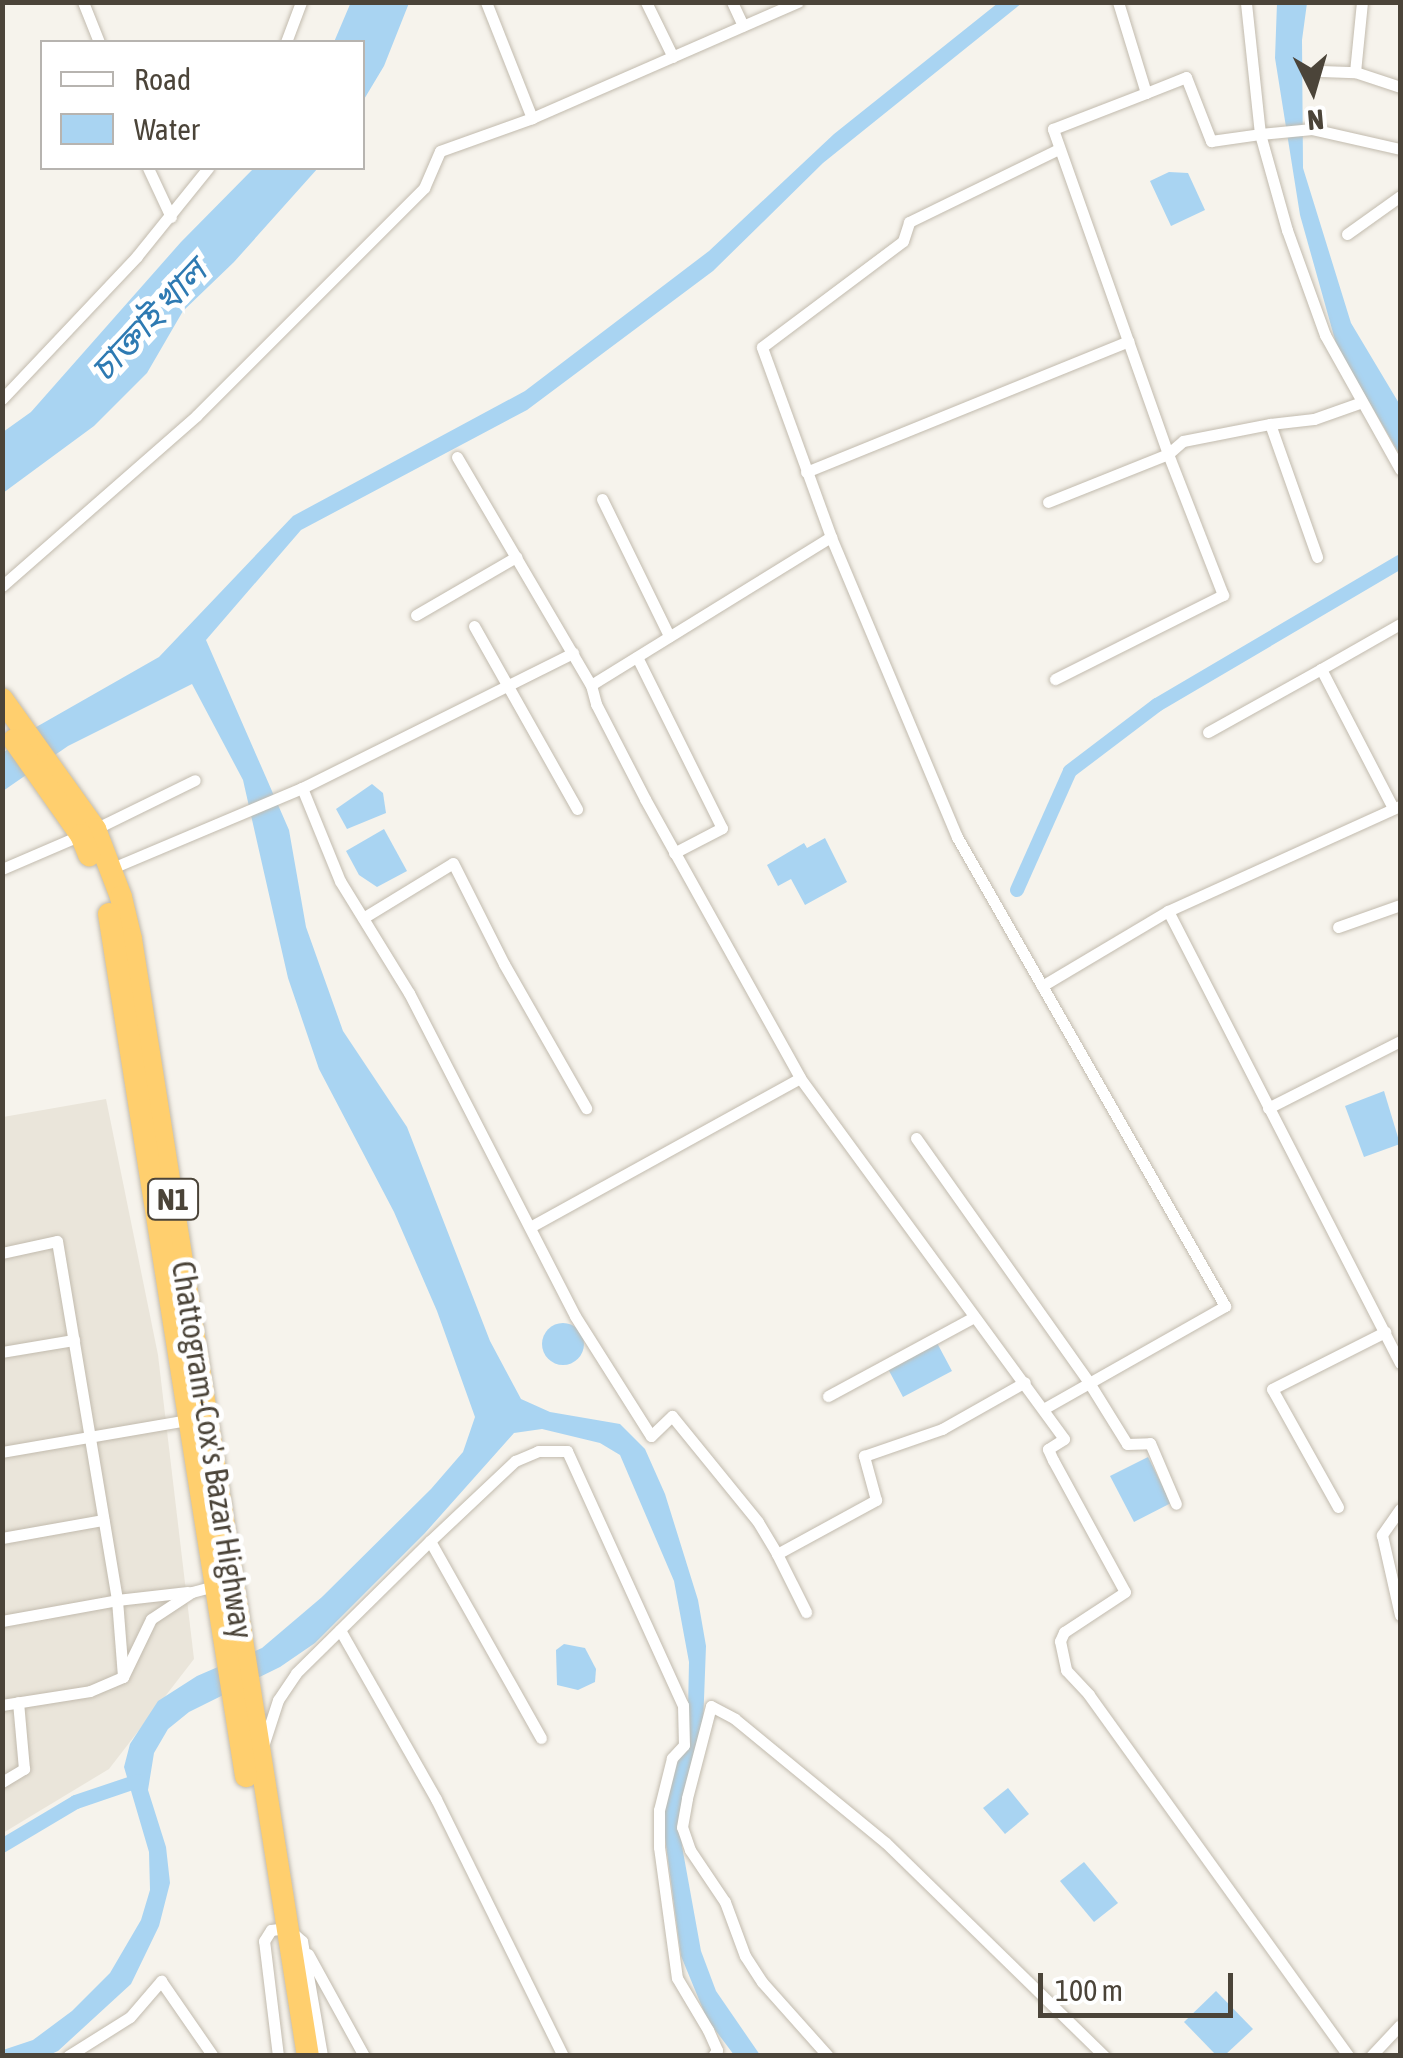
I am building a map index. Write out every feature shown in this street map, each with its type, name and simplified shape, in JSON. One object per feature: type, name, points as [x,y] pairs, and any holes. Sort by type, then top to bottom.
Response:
[{"type":"highway","name":"Chattogram-Cox's Bazar Highway","points":[[6,712],[110,868],[131,938],[203,1589],[229,1620]]},
{"type":"highway","name":"Chattogram-Cox's Bazar Highway","points":[[88,832],[116,939],[162,1193],[247,1733],[308,2056]]},
{"type":"highway","name":"Chattogram-Cox's Bazar Highway","points":[[247,1733],[260,1767],[286,1933],[292,2056]]},
{"type":"street","points":[[83,2],[98,40]]},
{"type":"street","points":[[287,40],[300,2]]},
{"type":"street","points":[[486,2],[532,118]]},
{"type":"street","points":[[646,2],[673,57]]},
{"type":"street","points":[[732,2],[743,26]]},
{"type":"street","points":[[1118,2],[1146,92]]},
{"type":"street","points":[[1246,2],[1265,134],[1287,230],[1325,335],[1400,470]]},
{"type":"street","points":[[1356,72],[1362,2]]},
{"type":"street","points":[[2,586],[210,402],[424,188],[440,152],[532,118],[797,3]]},
{"type":"street","points":[[1320,71],[1356,72],[1400,87]]},
{"type":"street","points":[[1055,679],[1223,595],[1168,454],[1053,129],[1186,77],[1211,141],[1312,128],[1400,149]]},
{"type":"street","points":[[1045,1408],[1088,1380],[1225,1306],[957,836],[831,537],[762,348],[903,242],[910,222],[1059,149]]},
{"type":"street","points":[[149,170],[170,217]]},
{"type":"street","points":[[2,398],[170,217],[206,170]]},
{"type":"street","points":[[1347,234],[1400,196]]},
{"type":"street","points":[[806,472],[1128,341]]},
{"type":"street","points":[[1048,502],[1168,454],[1183,440],[1314,419],[1362,402]]},
{"type":"street","points":[[1270,424],[1317,557]]},
{"type":"street","points":[[457,457],[591,685],[596,704],[674,854],[800,1078],[1064,1439],[1048,1449],[1052,1460],[1125,1592],[1064,1632],[1060,1641],[1066,1670],[1089,1695],[1348,2056]]},
{"type":"street","points":[[602,499],[669,636]]},
{"type":"street","points":[[591,685],[831,537]]},
{"type":"street","points":[[416,615],[516,557]]},
{"type":"street","points":[[1208,732],[1400,624]]},
{"type":"street","points":[[474,626],[577,808]]},
{"type":"street","points":[[110,868],[302,788],[573,654]]},
{"type":"street","points":[[637,657],[722,828],[674,854]]},
{"type":"street","points":[[1042,986],[1168,911],[1397,807],[1321,669]]},
{"type":"street","points":[[2,869],[196,780]]},
{"type":"street","points":[[302,788],[340,881],[409,994],[532,1226],[575,1316],[651,1436],[672,1416],[758,1522],[806,1612]]},
{"type":"street","points":[[363,918],[453,862],[504,964],[586,1108]]},
{"type":"street","points":[[1338,927],[1400,905]]},
{"type":"street","points":[[1168,911],[1217,998],[1268,1108],[1400,1363]]},
{"type":"street","points":[[1268,1108],[1400,1041]]},
{"type":"street","points":[[532,1226],[800,1078]]},
{"type":"street","points":[[916,1138],[1088,1380],[1127,1444],[1150,1444],[1176,1504]]},
{"type":"street","points":[[2,1253],[58,1241],[117,1600],[123,1677]]},
{"type":"street","points":[[828,1396],[974,1318]]},
{"type":"street","points":[[1338,1507],[1272,1390],[1385,1332]]},
{"type":"street","points":[[2,1352],[74,1340]]},
{"type":"street","points":[[777,1554],[876,1500],[864,1456],[942,1429],[1025,1382]]},
{"type":"street","points":[[2,1452],[187,1420]]},
{"type":"street","points":[[260,1767],[278,1700],[296,1673],[515,1461],[538,1451],[566,1451],[683,1705],[684,1746],[672,1758],[659,1810],[660,1847],[677,1978],[717,2050],[712,2056]]},
{"type":"street","points":[[1400,1510],[1382,1536],[1400,1615]]},
{"type":"street","points":[[2,1538],[104,1520]]},
{"type":"street","points":[[430,1540],[541,1738]]},
{"type":"street","points":[[2,1621],[203,1589]]},
{"type":"street","points":[[2,1705],[90,1690],[123,1677],[151,1620],[203,1589]]},
{"type":"street","points":[[340,1630],[436,1799],[564,2056]]},
{"type":"street","points":[[2,1782],[20,1775],[25,1764],[18,1702]]},
{"type":"street","points":[[828,2056],[762,1982],[745,1956],[725,1902],[690,1850],[682,1827],[711,1706],[736,1720],[886,1843],[1104,2056]]},
{"type":"street","points":[[278,2056],[263,1955],[264,1942],[286,1933]]},
{"type":"street","points":[[286,1933],[322,2056]]},
{"type":"street","points":[[286,1933],[364,2056]]},
{"type":"street","points":[[70,2055],[130,2017],[161,1981],[213,2056]]},
{"type":"street","points":[[1371,2056],[1400,2025]]},
{"type":"shaded area","points":[[106,1099],[158,1355],[194,1659],[109,1769],[3,1833],[3,1117]]},
{"type":"water","points":[[351,2],[409,3],[384,66],[365,98],[365,40],[335,40]]},
{"type":"water","points":[[998,3],[1022,3],[823,163],[713,271],[527,410],[301,530],[206,640],[289,830],[306,927],[343,1031],[407,1127],[490,1341],[521,1399],[550,1412],[620,1424],[645,1449],[665,1494],[698,1600],[706,1646],[703,1726],[680,1818],[682,1846],[701,1951],[716,1991],[760,2055],[734,2055],[707,2019],[681,1956],[662,1815],[688,1710],[689,1662],[674,1581],[620,1455],[600,1443],[542,1429],[514,1433],[425,1533],[315,1643],[280,1667],[189,1712],[168,1729],[154,1753],[148,1790],[166,1847],[170,1883],[159,1926],[131,1984],[58,2051],[49,2055],[3,2055],[3,2050],[33,2040],[72,2011],[110,1973],[141,1920],[150,1890],[149,1852],[124,1767],[130,1744],[158,1701],[197,1676],[262,1648],[322,1597],[463,1452],[475,1417],[437,1311],[394,1212],[319,1069],[288,978],[243,780],[192,684],[68,746],[3,791],[3,753],[31,730],[159,657],[293,516],[525,391],[709,251],[834,134]]},
{"type":"water","points":[[1277,3],[1307,3],[1302,40],[1303,168],[1351,323],[1400,405],[1400,455],[1337,347],[1300,215],[1275,58]]},
{"type":"water","name":"চাক্তাই খাল","points":[[252,170],[316,170],[234,262],[183,311],[147,373],[94,426],[3,493],[3,432],[31,412],[181,242]]},
{"type":"water","points":[[1169,172],[1188,173],[1205,210],[1171,226],[1150,181]]},
{"type":"water","points":[[372,784],[383,793],[386,813],[347,829],[336,809]]},
{"type":"water","points":[[384,829],[407,871],[377,887],[359,875],[346,851]]},
{"type":"water","points":[[825,838],[847,882],[805,905],[791,879],[778,886],[767,865],[804,843],[807,848]]},
{"type":"water","points":[[1384,1091],[1400,1144],[1364,1157],[1345,1106]]},
{"type":"water","points":[[563,1323],[578,1329],[584,1344],[578,1359],[563,1365],[548,1359],[542,1344],[548,1329]]},
{"type":"water","points":[[936,1341],[952,1371],[903,1397],[887,1367]]},
{"type":"water","points":[[1148,1457],[1171,1503],[1134,1522],[1110,1476]]},
{"type":"water","points":[[564,1644],[585,1648],[596,1669],[595,1682],[578,1690],[557,1685],[556,1650]]},
{"type":"water","points":[[1008,1788],[1029,1814],[1005,1834],[983,1808]]},
{"type":"water","points":[[1084,1862],[1118,1903],[1094,1922],[1060,1881]]},
{"type":"water","points":[[1216,1991],[1253,2029],[1225,2055],[1216,2055],[1184,2022]]},
{"type":"waterway","points":[[1017,890],[1070,771],[1157,705],[1400,562]]},
{"type":"waterway","points":[[2,1846],[76,1802],[138,1781]]}]
